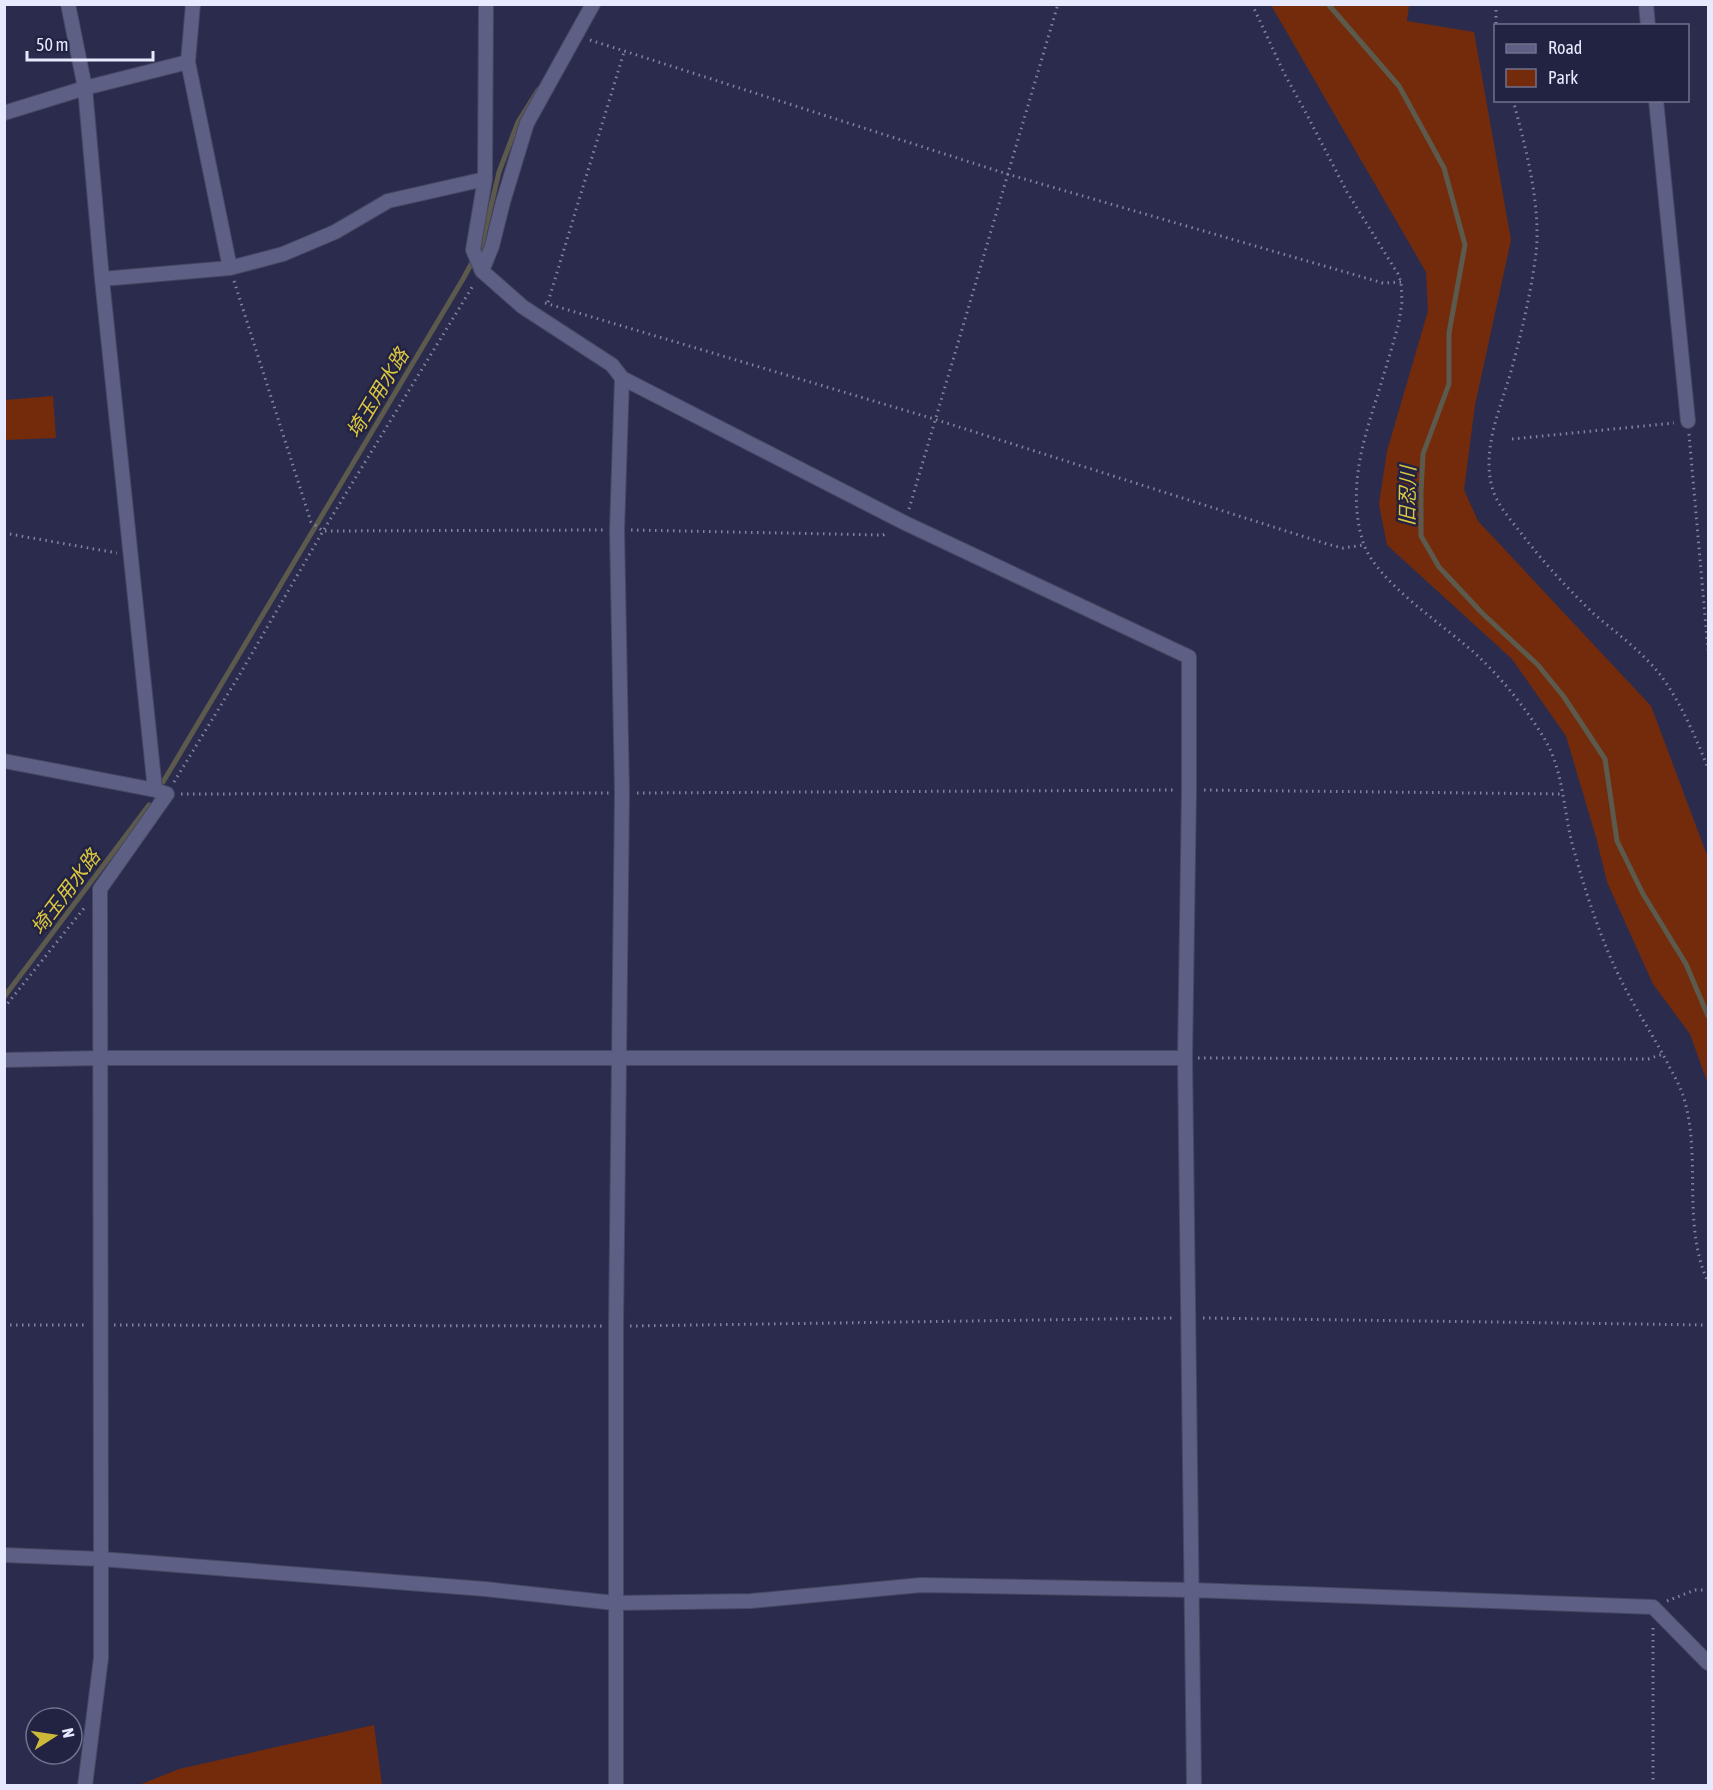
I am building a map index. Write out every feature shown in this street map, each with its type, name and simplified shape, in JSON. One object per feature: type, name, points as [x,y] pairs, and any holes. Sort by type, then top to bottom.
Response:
[{"type":"street","points":[[68,4],[85,88],[130,555],[161,792],[100,889],[101,1658],[85,1785]]},
{"type":"street","points":[[193,4],[188,62],[230,268]]},
{"type":"street","points":[[486,4],[485,179],[473,250],[482,271],[523,307],[612,365],[622,378],[905,523],[1189,657],[1185,1058],[1194,1785]]},
{"type":"street","points":[[482,271],[492,246],[527,123],[593,4]]},
{"type":"street","points":[[1646,4],[1648,24]]},
{"type":"street","points":[[4,113],[85,88],[188,62]]},
{"type":"street","points":[[1656,102],[1688,421]]},
{"type":"street","points":[[102,279],[230,268],[283,254],[303,246],[334,232],[388,201],[485,179]]},
{"type":"street","points":[[616,1785],[616,1326],[622,793],[617,530],[622,378]]},
{"type":"street","points":[[4,761],[161,792]]},
{"type":"street","points":[[4,1060],[101,1058],[1185,1058]]},
{"type":"street","points":[[4,1555],[101,1559],[485,1589],[615,1603],[752,1601],[921,1585],[1192,1590],[1653,1607],[1708,1663]]},
{"type":"path","points":[[230,268],[311,522],[323,531],[617,530],[883,534],[905,523],[1058,4]]},
{"type":"path","points":[[1252,4],[1284,73],[1347,192],[1394,266],[1401,282],[1402,302],[1399,322],[1357,470],[1356,507],[1364,545],[1388,579],[1481,659],[1517,701],[1551,750],[1558,770],[1572,845],[1602,935],[1624,987],[1680,1087],[1688,1114],[1692,1132],[1694,1230],[1700,1263],[1708,1282]]},
{"type":"path","points":[[1496,4],[1496,24]]},
{"type":"path","points":[[576,36],[1007,174],[1383,283],[1401,282]]},
{"type":"path","points":[[548,302],[624,51]]},
{"type":"path","points":[[1513,102],[1535,200],[1538,244],[1524,324],[1490,447],[1489,469],[1492,488],[1499,504],[1561,581],[1658,672],[1694,734],[1708,768]]},
{"type":"path","points":[[161,792],[240,674],[323,531],[482,271]]},
{"type":"path","points":[[523,307],[548,302],[934,419],[1327,544],[1343,548],[1364,545]]},
{"type":"path","points":[[1512,439],[1688,421],[1708,650]]},
{"type":"path","points":[[4,533],[130,555]]},
{"type":"path","points":[[161,792],[622,793],[1189,790],[1563,794]]},
{"type":"path","points":[[4,1008],[100,889]]},
{"type":"path","points":[[1185,1058],[1648,1059],[1663,1054]]},
{"type":"path","points":[[4,1325],[616,1326],[1188,1318],[1708,1324]]},
{"type":"path","points":[[1653,1785],[1653,1607],[1695,1590],[1708,1590]]},
{"type":"green space","points":[[1271,5],[1409,5],[1407,21],[1474,32],[1511,240],[1475,405],[1464,490],[1478,521],[1651,706],[1708,858],[1708,1084],[1690,1034],[1653,984],[1607,882],[1566,736],[1512,659],[1387,545],[1379,504],[1387,451],[1428,311],[1426,272]]},
{"type":"green space","points":[[53,396],[56,438],[5,440],[5,400]]},
{"type":"green space","points":[[374,1725],[382,1785],[139,1785],[179,1769]]},
{"type":"waterway","name":"旧忍川","points":[[1328,4],[1399,86],[1444,168],[1465,245],[1449,333],[1449,384],[1423,454],[1421,536],[1439,567],[1482,613],[1538,665],[1564,697],[1605,759],[1617,841],[1643,894],[1686,964],[1708,1016]]},
{"type":"waterway","name":"埼玉用水路","points":[[163,782],[482,244],[499,172],[518,122],[538,90]]},
{"type":"waterway","name":"埼玉用水路","points":[[4,997],[149,805]]}]
